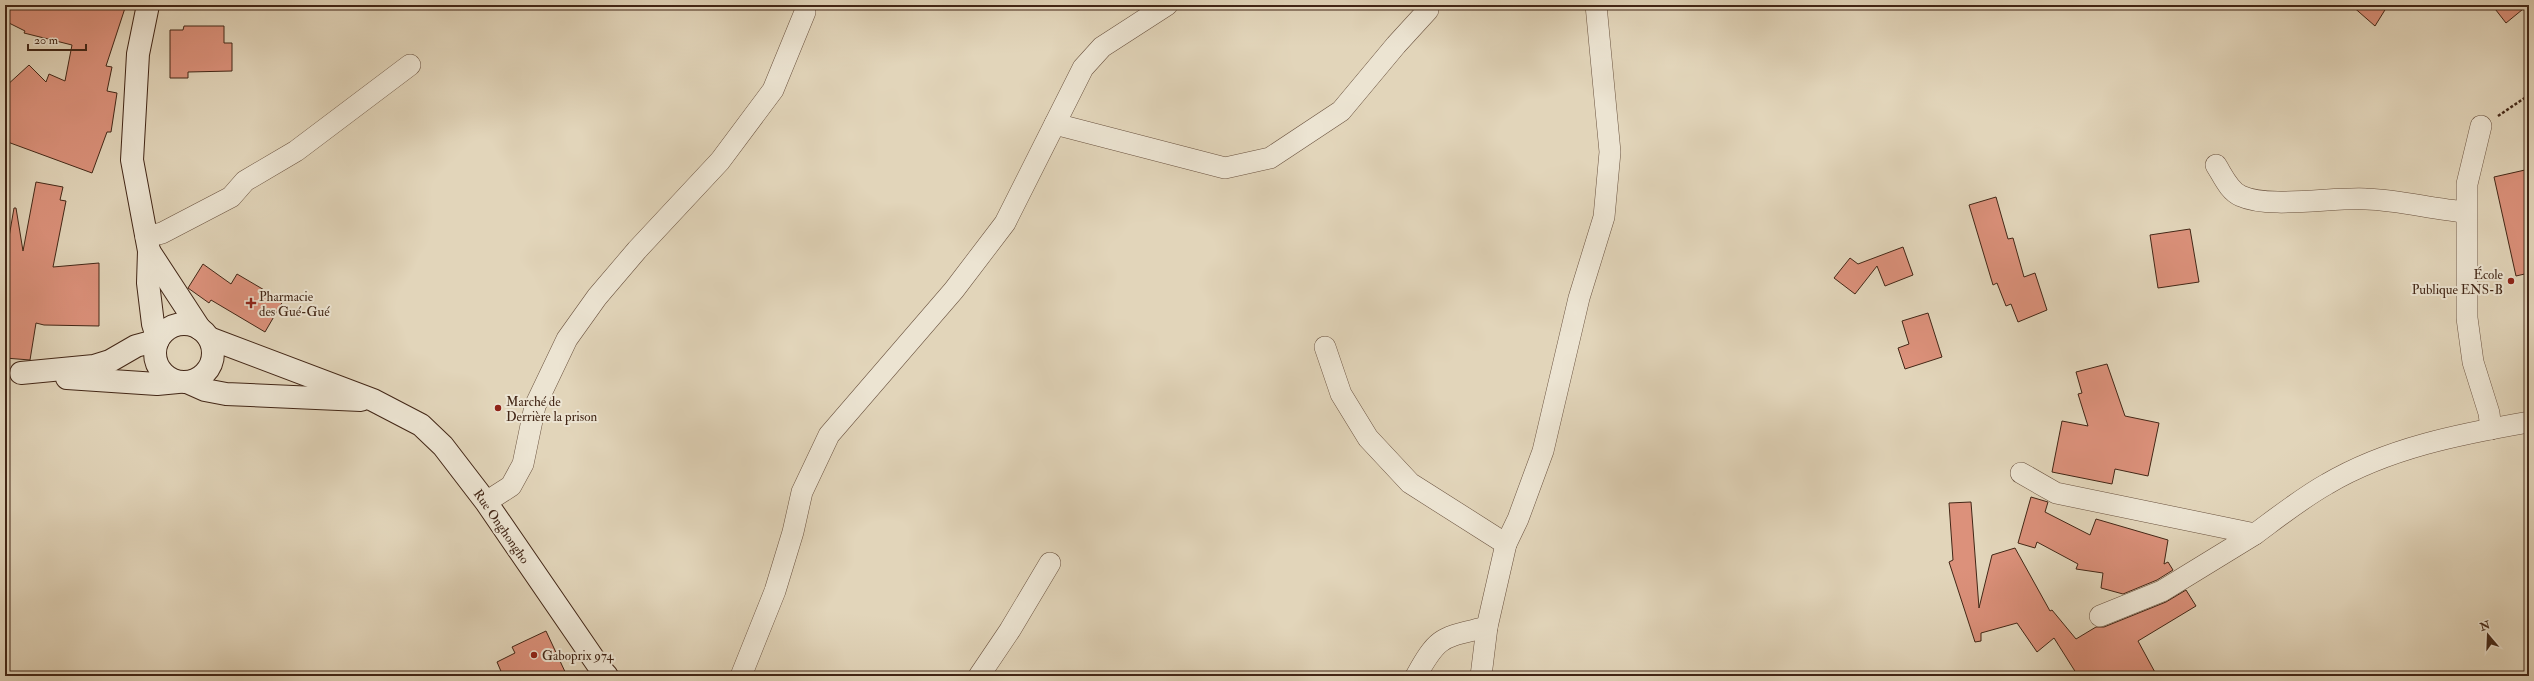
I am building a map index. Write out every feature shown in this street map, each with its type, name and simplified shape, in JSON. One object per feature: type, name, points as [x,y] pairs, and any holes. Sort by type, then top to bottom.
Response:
[{"type":"main road","points":[[148,5],[138,54],[132,144],[135,184],[147,244],[148,282],[153,324],[158,340]]},
{"type":"main road","points":[[13,373],[134,384],[197,380],[210,366],[213,347],[147,244]]},
{"type":"main road","points":[[205,333],[189,324],[177,325],[166,330],[158,340],[155,350],[156,361],[164,374],[205,390],[234,394],[326,400],[372,400]]},
{"type":"main road","name":"Rue Onghongho","points":[[205,333],[372,400],[421,425],[443,446],[486,502],[607,676]]},
{"type":"main road","points":[[13,373],[94,366],[110,361],[136,346],[158,340]]},
{"type":"street","points":[[741,676],[775,591],[793,532],[802,492],[829,435],[954,290],[1005,223],[1083,68],[1102,47],[1167,5]]},
{"type":"street","points":[[1481,676],[1487,627],[1506,544],[1518,519],[1543,452],[1579,298],[1604,217],[1610,152],[1596,5]]},
{"type":"street","points":[[1055,124],[1225,168],[1270,158],[1341,111],[1396,45],[1428,10]]},
{"type":"street","points":[[486,502],[511,486],[523,464],[535,406],[567,339],[597,297],[637,250],[720,161],[773,90],[806,12]]},
{"type":"street","points":[[147,244],[162,233],[231,196],[245,181],[296,151],[410,66]]},
{"type":"street","points":[[2481,126],[2467,184],[2467,318],[2473,362],[2489,413],[2491,428]]},
{"type":"street","points":[[2216,165],[2232,189],[2241,196],[2254,199],[2283,201],[2366,199],[2466,212]]},
{"type":"street","points":[[1325,347],[1341,394],[1368,438],[1410,483],[1506,544]]},
{"type":"street","points":[[2100,616],[2162,591],[2254,534],[2302,499],[2340,477],[2424,444],[2491,428],[2529,422]]},
{"type":"street","points":[[2021,473],[2056,493],[2254,534]]},
{"type":"street","points":[[979,676],[1010,630],[1050,564]]},
{"type":"street","points":[[1416,676],[1436,644],[1449,636],[1487,627]]},
{"type":"path","points":[[2481,126],[2529,95]]},
{"type":"building","points":[[5,5],[126,5],[106,66],[112,67],[107,91],[117,93],[111,132],[107,132],[92,173],[5,141],[5,87],[29,65],[46,82],[49,74],[65,81],[72,45],[24,33],[25,31],[5,21]]},
{"type":"building","points":[[2351,5],[2388,5],[2375,26]]},
{"type":"building","points":[[2492,5],[2528,5],[2506,23]]},
{"type":"building","points":[[184,26],[224,26],[224,43],[232,43],[232,71],[188,72],[188,78],[170,78],[170,30],[183,30]]},
{"type":"building","points":[[2525,170],[2529,190],[2529,273],[2516,276],[2494,177]]},
{"type":"building","points":[[36,182],[63,187],[60,200],[66,201],[53,267],[99,263],[99,326],[44,325],[36,323],[30,360],[5,358],[5,277],[9,258],[5,258],[5,242],[8,243],[14,208],[16,208],[23,251]]},
{"type":"building","points":[[1996,197],[2008,239],[2013,238],[2024,277],[2035,273],[2047,310],[2018,322],[2011,304],[2006,306],[1997,283],[1993,285],[1969,205]]},
{"type":"building","points":[[2190,229],[2199,282],[2158,288],[2150,235]]},
{"type":"building","points":[[1903,247],[1913,275],[1885,286],[1877,266],[1855,294],[1834,278],[1850,258],[1858,264]]},
{"type":"building","name":"Pharmacie des Gué-Gué","points":[[203,264],[231,284],[237,274],[283,301],[265,332],[211,300],[209,303],[188,288]]},
{"type":"building","points":[[1928,313],[1942,357],[1905,369],[1898,348],[1909,344],[1902,321]]},
{"type":"building","points":[[2107,364],[2125,416],[2159,423],[2148,476],[2115,469],[2112,484],[2052,472],[2062,421],[2088,426],[2078,394],[2082,393],[2076,372]]},
{"type":"building","points":[[2031,497],[2048,502],[2045,512],[2090,535],[2096,519],[2168,540],[2164,564],[2168,562],[2173,570],[2157,580],[2123,594],[2101,588],[2103,573],[2076,569],[2078,564],[2037,542],[2035,548],[2018,543]]},
{"type":"building","points":[[1971,502],[1979,608],[1992,555],[2015,548],[2050,611],[2052,610],[2076,639],[2096,627],[2104,627],[2166,602],[2186,590],[2196,606],[2138,641],[2157,676],[2078,676],[2054,638],[2037,652],[2017,623],[1981,633],[1981,641],[1975,642],[1949,562],[1953,560],[1949,503]]},
{"type":"building","name":"Gaboprix 974","points":[[546,631],[567,676],[503,676],[497,662],[515,653],[512,647]]},
{"type":"place","name":"École Publique ENS-B","points":[[2511,281]]},
{"type":"place","name":"Pharmacie des Gué-Gué","points":[[251,303]]},
{"type":"place","name":"Marché de Derrière la prison","points":[[498,408]]},
{"type":"place","name":"Gaboprix 974","points":[[534,655]]}]
